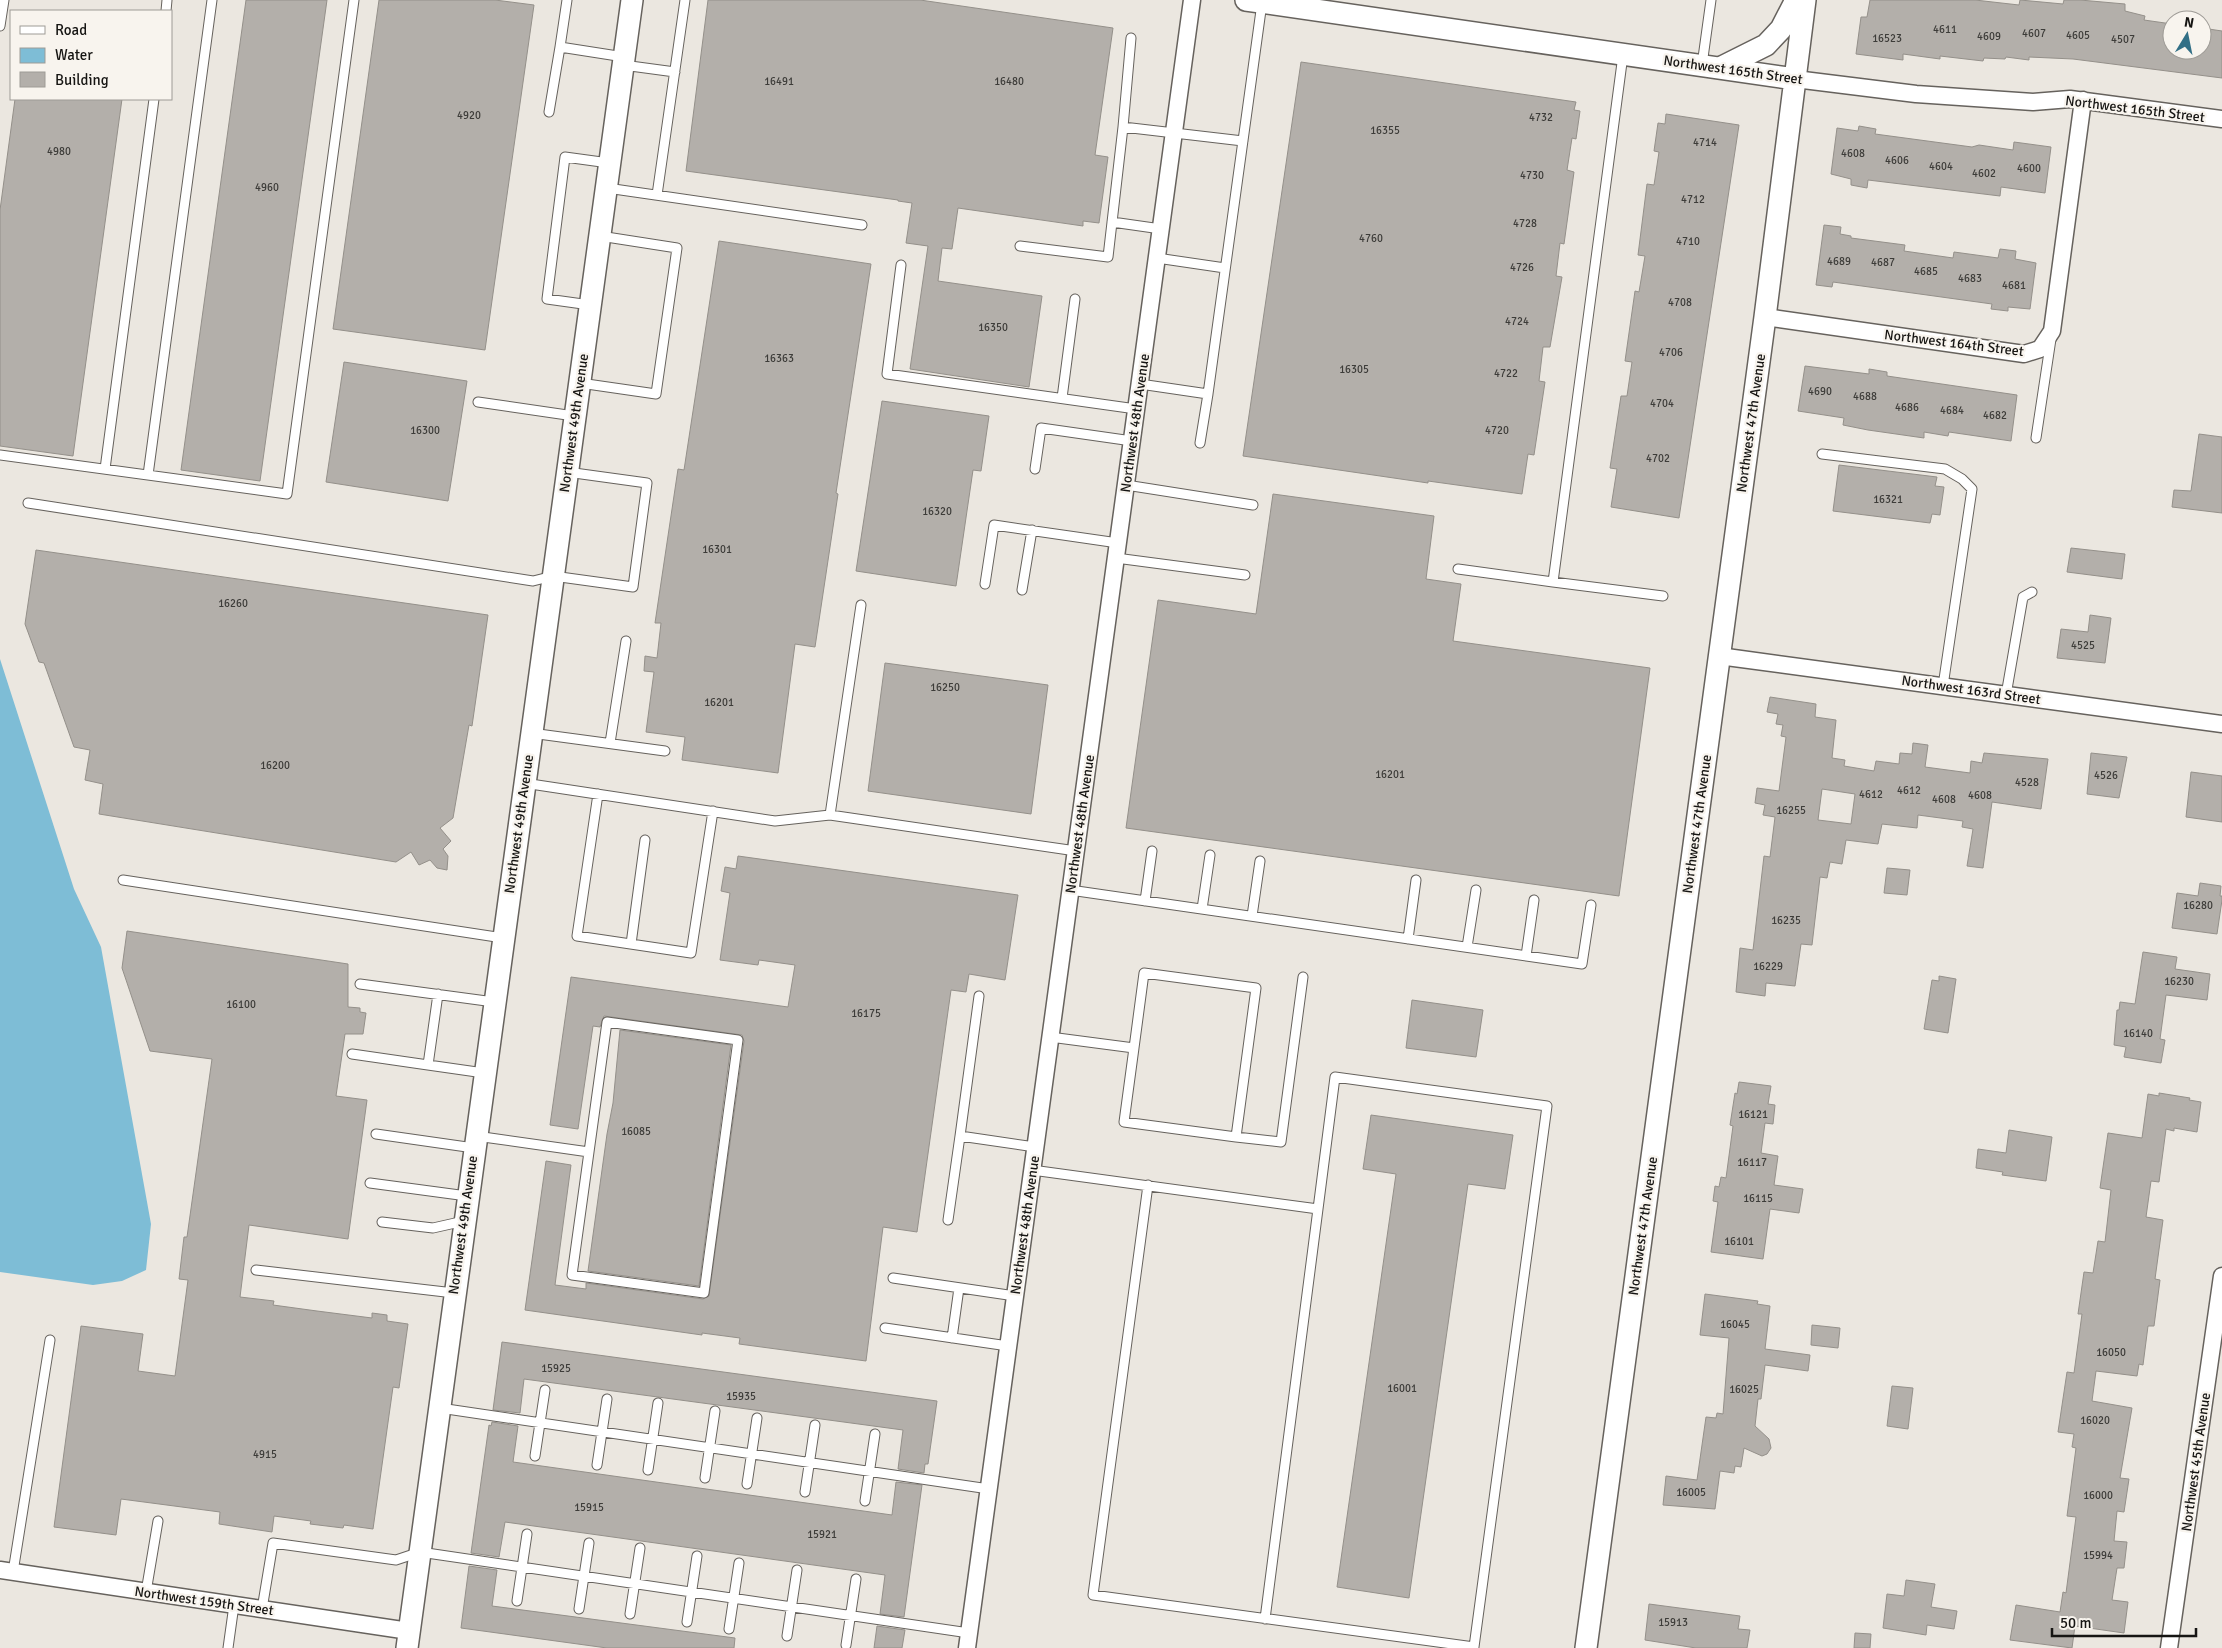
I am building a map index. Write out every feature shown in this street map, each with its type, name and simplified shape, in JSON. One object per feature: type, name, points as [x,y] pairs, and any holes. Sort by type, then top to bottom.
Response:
[{"type":"street","name":"Northwest 49th Avenue","points":[[408,1640],[438,1408],[632,0]]},
{"type":"street","name":"Northwest 48th Avenue","points":[[968,1641],[1192,0]]},
{"type":"street","points":[[1711,67],[1766,45],[1781,29],[1796,0]]},
{"type":"street","name":"Northwest 47th Avenue","points":[[1586,1648],[1806,0]]},
{"type":"street","name":"Northwest 165th Street","points":[[1254,1],[1795,79],[1916,94],[2033,102],[2070,99],[2083,100],[2222,119]]},
{"type":"street","points":[[2052,332],[2083,100]]},
{"type":"street","name":"Northwest 164th Street","points":[[1765,317],[2024,354],[2040,348],[2052,332]]},
{"type":"street","name":"Northwest 163rd Street","points":[[1719,656],[2222,724]]},
{"type":"street","name":"Northwest 45th Avenue","points":[[2169,1648],[2222,1276]]},
{"type":"street","name":"Northwest 159th Street","points":[[7,1571],[262,1609],[408,1640]]},
{"type":"lane","points":[[0,26],[4,0]]},
{"type":"lane","points":[[148,475],[212,0]]},
{"type":"lane","points":[[0,455],[287,494],[354,0]]},
{"type":"lane","points":[[549,112],[567,0]]},
{"type":"lane","points":[[657,195],[685,0]]},
{"type":"lane","points":[[1711,0],[1711,67]]},
{"type":"lane","points":[[1200,443],[1243,141],[1254,1]]},
{"type":"lane","points":[[1020,246],[1108,256],[1131,38]]},
{"type":"lane","points":[[560,47],[675,72]]},
{"type":"lane","points":[[1553,582],[1623,54]]},
{"type":"lane","points":[[105,470],[154,100]]},
{"type":"lane","points":[[1123,127],[1243,141]]},
{"type":"lane","points":[[590,305],[547,299],[565,157],[610,162]]},
{"type":"lane","points":[[606,188],[862,225]]},
{"type":"lane","points":[[1112,222],[1161,229]]},
{"type":"lane","points":[[579,383],[656,394],[677,248],[600,236]]},
{"type":"lane","points":[[1157,258],[1225,268]]},
{"type":"lane","points":[[901,265],[887,374],[1136,409]]},
{"type":"lane","points":[[1062,398],[1075,299]]},
{"type":"lane","points":[[2036,438],[2052,332]]},
{"type":"lane","points":[[1140,384],[1208,394]]},
{"type":"lane","points":[[478,402],[575,416]]},
{"type":"lane","points":[[1035,469],[1041,428],[1132,441]]},
{"type":"lane","points":[[1822,454],[1945,469],[1962,479],[1972,490],[1943,686]]},
{"type":"lane","points":[[28,504],[534,581],[553,576],[633,587],[647,483],[567,472]]},
{"type":"lane","points":[[1126,485],[1253,505]]},
{"type":"lane","points":[[985,584],[994,524],[1032,530],[1117,551],[1245,575]]},
{"type":"lane","points":[[1022,590],[1032,530]]},
{"type":"lane","points":[[1458,569],[1663,596]]},
{"type":"lane","points":[[2006,695],[2024,598],[2032,592]]},
{"type":"lane","points":[[830,815],[861,605]]},
{"type":"lane","points":[[610,744],[626,641]]},
{"type":"lane","points":[[531,733],[666,751]]},
{"type":"lane","points":[[524,783],[775,821],[830,815],[1076,851]]},
{"type":"lane","points":[[598,794],[576,936],[691,953],[713,811]]},
{"type":"lane","points":[[631,944],[645,840]]},
{"type":"lane","points":[[1145,901],[1152,851]]},
{"type":"lane","points":[[1202,909],[1210,855]]},
{"type":"lane","points":[[1252,916],[1260,861]]},
{"type":"lane","points":[[123,880],[503,938]]},
{"type":"lane","points":[[1408,939],[1416,880]]},
{"type":"lane","points":[[1070,890],[1582,964],[1591,905]]},
{"type":"lane","points":[[1467,948],[1476,890]]},
{"type":"lane","points":[[1526,956],[1534,900]]},
{"type":"lane","points":[[1236,1137],[1256,988],[1144,973],[1124,1122],[1236,1137],[1281,1142],[1302,977]]},
{"type":"lane","points":[[360,984],[494,1002]]},
{"type":"lane","points":[[428,1065],[438,994]]},
{"type":"lane","points":[[948,1220],[979,996]]},
{"type":"lane","points":[[607,1022],[738,1040],[704,1293],[572,1275],[589,1152],[607,1022]]},
{"type":"lane","points":[[1050,1037],[1134,1048]]},
{"type":"lane","points":[[352,1054],[484,1073]]},
{"type":"lane","points":[[1148,1185],[1093,1595],[1474,1647],[1547,1106],[1335,1077],[1265,1618]]},
{"type":"lane","points":[[376,1134],[589,1152]]},
{"type":"lane","points":[[960,1136],[1036,1147]]},
{"type":"lane","points":[[1032,1170],[1318,1209]]},
{"type":"lane","points":[[370,1183],[467,1196]]},
{"type":"lane","points":[[382,1222],[433,1228],[464,1221]]},
{"type":"lane","points":[[256,1270],[454,1294]]},
{"type":"lane","points":[[893,1278],[1015,1296]]},
{"type":"lane","points":[[952,1338],[959,1288]]},
{"type":"lane","points":[[885,1328],[1008,1346]]},
{"type":"lane","points":[[7,1571],[50,1340]]},
{"type":"lane","points":[[535,1456],[545,1390]]},
{"type":"lane","points":[[597,1465],[607,1399]]},
{"type":"lane","points":[[648,1470],[658,1403]]},
{"type":"lane","points":[[438,1408],[989,1489]]},
{"type":"lane","points":[[705,1478],[715,1412]]},
{"type":"lane","points":[[747,1484],[757,1418]]},
{"type":"lane","points":[[805,1492],[815,1425]]},
{"type":"lane","points":[[865,1500],[874,1434]]},
{"type":"lane","points":[[146,1592],[158,1521]]},
{"type":"lane","points":[[517,1600],[527,1534]]},
{"type":"lane","points":[[262,1609],[272,1543],[396,1560],[420,1552],[851,1616],[968,1641]]},
{"type":"lane","points":[[579,1609],[588,1543]]},
{"type":"lane","points":[[630,1614],[640,1548]]},
{"type":"lane","points":[[687,1622],[697,1556]]},
{"type":"lane","points":[[729,1629],[739,1563]]},
{"type":"lane","points":[[787,1636],[797,1570]]},
{"type":"lane","points":[[846,1645],[856,1579]]},
{"type":"lane","points":[[228,1648],[234,1605]]},
{"type":"water","points":[[0,659],[74,889],[101,947],[151,1224],[146,1270],[122,1281],[93,1285],[0,1272]]},
{"type":"building","points":[[246,0],[327,0],[260,481],[181,470]]},
{"type":"building","points":[[379,0],[495,0],[534,5],[485,350],[333,329]]},
{"type":"building","points":[[708,0],[920,0],[1113,28],[1095,155],[1108,157],[1099,223],[1083,221],[1083,226],[958,208],[952,249],[942,248],[938,281],[1042,296],[1029,387],[910,369],[928,246],[906,243],[912,203],[686,171]]},
{"type":"building","points":[[1870,0],[1975,0],[2019,5],[2020,0],[2063,4],[2064,0],[2080,0],[2125,4],[2125,11],[2145,16],[2144,20],[2162,23],[2162,60],[2212,60],[2212,30],[2222,31],[2222,78],[2073,59],[2029,57],[2029,60],[2006,57],[2005,59],[1984,58],[1983,61],[1940,56],[1940,59],[1903,54],[1903,60],[1856,54],[1861,17],[1867,17]]},
{"type":"building","points":[[1301,62],[1576,102],[1574,110],[1580,111],[1576,139],[1572,138],[1567,170],[1574,172],[1564,244],[1560,243],[1556,276],[1562,277],[1550,347],[1543,347],[1539,381],[1545,382],[1534,455],[1528,454],[1522,494],[1428,481],[1428,483],[1243,456]]},
{"type":"building","points":[[15,100],[122,100],[73,456],[0,446],[0,210]]},
{"type":"building","points":[[1666,114],[1739,125],[1679,518],[1611,507],[1617,469],[1610,468],[1621,396],[1627,396],[1632,362],[1625,361],[1635,291],[1639,292],[1645,256],[1638,255],[1647,184],[1654,185],[1659,152],[1654,151],[1658,123],[1665,124]]},
{"type":"building","points":[[1859,126],[1876,129],[1875,134],[1972,147],[1979,145],[2013,150],[2014,142],[2051,147],[2045,193],[2001,187],[2000,196],[1868,180],[1867,188],[1851,185],[1851,179],[1831,174],[1837,128],[1858,131]]},
{"type":"building","points":[[1824,225],[1841,227],[1840,234],[1851,236],[1851,238],[1905,245],[1904,251],[1953,258],[1954,252],[1998,258],[2000,249],[2016,251],[2015,259],[2036,263],[2030,309],[2008,307],[2008,311],[1991,309],[1992,304],[1833,282],[1832,287],[1816,285]]},
{"type":"building","points":[[719,241],[871,264],[836,493],[838,494],[815,647],[795,644],[778,773],[682,760],[685,737],[646,732],[654,672],[644,671],[645,656],[657,658],[661,623],[655,623],[678,469],[684,470]]},
{"type":"building","points":[[344,362],[467,381],[448,501],[326,482]]},
{"type":"building","points":[[1805,366],[1869,374],[1869,369],[1887,372],[1887,376],[2017,395],[2011,441],[1949,432],[1948,436],[1924,432],[1924,438],[1843,425],[1844,418],[1798,411]]},
{"type":"building","points":[[882,401],[989,416],[981,471],[973,470],[956,586],[856,571]]},
{"type":"building","points":[[2199,434],[2222,437],[2222,513],[2172,507],[2174,490],[2191,491]]},
{"type":"building","points":[[1839,465],[1937,477],[1935,486],[1944,487],[1940,515],[1932,514],[1930,523],[1833,511]]},
{"type":"building","points":[[1273,494],[1434,516],[1426,579],[1461,584],[1453,641],[1650,668],[1619,896],[1126,828],[1158,600],[1256,614]]},
{"type":"building","points":[[2071,548],[2125,554],[2122,579],[2067,572]]},
{"type":"building","points":[[36,550],[488,615],[472,726],[469,725],[453,818],[440,828],[451,841],[443,849],[448,856],[447,870],[437,868],[430,860],[419,865],[411,852],[396,862],[99,814],[103,784],[85,780],[90,750],[74,747],[44,663],[39,662],[25,624]]},
{"type":"building","points":[[2090,615],[2111,618],[2105,663],[2057,658],[2061,629],[2088,632]]},
{"type":"building","points":[[885,663],[1048,685],[1031,814],[868,791]]},
{"type":"building","points":[[1770,697],[1816,704],[1815,717],[1836,720],[1832,758],[1845,760],[1844,766],[1874,771],[1876,761],[1899,764],[1900,753],[1912,754],[1913,743],[1928,745],[1925,767],[1970,773],[1971,761],[1982,763],[1984,753],[2048,759],[2041,809],[1992,802],[1983,868],[1967,866],[1973,829],[1962,827],[1963,821],[1918,815],[1917,828],[1882,824],[1878,844],[1846,840],[1842,864],[1830,862],[1827,878],[1820,877],[1812,945],[1801,944],[1795,986],[1766,983],[1765,996],[1736,992],[1740,948],[1753,950],[1764,856],[1770,857],[1775,817],[1763,815],[1765,805],[1755,803],[1757,788],[1779,791],[1786,737],[1781,736],[1783,725],[1776,724],[1778,714],[1767,712]],"holes":[[[1822,789],[1855,794],[1851,824],[1818,820]]]},
{"type":"building","points":[[2091,753],[2127,757],[2119,798],[2087,794]]},
{"type":"building","points":[[2191,772],[2222,776],[2222,822],[2186,817]]},
{"type":"building","points":[[738,856],[1018,895],[1005,980],[969,974],[966,992],[951,990],[917,1232],[883,1227],[866,1361],[739,1344],[740,1338],[702,1333],[702,1335],[525,1310],[546,1161],[571,1165],[555,1285],[586,1289],[586,1283],[703,1299],[709,1296],[744,1041],[742,1035],[604,1016],[600,1027],[593,1026],[578,1129],[550,1125],[571,977],[788,1007],[795,965],[759,960],[758,965],[720,960],[730,893],[721,891],[725,867],[736,869]]},
{"type":"building","points":[[1887,868],[1910,870],[1907,895],[1884,893]]},
{"type":"building","points":[[2200,883],[2221,886],[2220,896],[2222,896],[2222,900],[2217,934],[2172,928],[2177,893],[2198,896]]},
{"type":"building","points":[[127,931],[348,964],[348,1007],[360,1008],[360,1012],[366,1013],[363,1034],[345,1034],[336,1096],[367,1100],[348,1239],[249,1225],[240,1297],[274,1301],[273,1305],[372,1318],[372,1313],[387,1315],[387,1321],[408,1324],[399,1388],[393,1387],[373,1529],[344,1525],[343,1528],[310,1524],[311,1521],[274,1516],[272,1532],[219,1524],[220,1512],[121,1499],[116,1535],[54,1527],[81,1326],[143,1334],[138,1371],[175,1376],[188,1280],[179,1279],[184,1237],[187,1237],[212,1059],[150,1051],[122,968]]},
{"type":"building","points":[[2143,952],[2177,957],[2175,969],[2210,974],[2207,1000],[2166,995],[2160,1039],[2165,1040],[2161,1063],[2124,1057],[2126,1047],[2114,1045],[2117,1010],[2119,1010],[2120,1002],[2135,1004]]},
{"type":"building","points":[[1939,976],[1956,979],[1948,1033],[1924,1029],[1932,980],[1939,981]]},
{"type":"building","points":[[1412,1000],[1483,1010],[1476,1057],[1406,1048]]},
{"type":"building","points":[[620,1030],[731,1045],[699,1286],[588,1271],[613,1103]]},
{"type":"building","points":[[1739,1082],[1771,1086],[1768,1104],[1775,1105],[1773,1124],[1765,1123],[1761,1153],[1778,1156],[1774,1185],[1803,1189],[1799,1213],[1770,1209],[1763,1259],[1711,1252],[1718,1202],[1713,1201],[1715,1186],[1719,1187],[1721,1177],[1726,1178],[1733,1126],[1730,1125],[1735,1093],[1737,1094]]},
{"type":"building","points":[[2159,1093],[2190,1098],[2189,1100],[2201,1102],[2197,1132],[2174,1128],[2174,1131],[2166,1129],[2159,1182],[2151,1181],[2146,1217],[2163,1220],[2155,1279],[2160,1280],[2154,1326],[2148,1326],[2143,1365],[2139,1364],[2137,1376],[2096,1371],[2092,1401],[2132,1408],[2120,1478],[2129,1479],[2124,1512],[2117,1511],[2114,1541],[2127,1542],[2124,1568],[2117,1568],[2112,1600],[2128,1602],[2124,1633],[2075,1626],[2072,1648],[2010,1640],[2016,1605],[2060,1612],[2063,1592],[2066,1593],[2076,1517],[2067,1516],[2076,1448],[2072,1447],[2074,1434],[2058,1432],[2067,1372],[2074,1373],[2082,1314],[2078,1314],[2084,1272],[2093,1273],[2098,1241],[2105,1242],[2111,1190],[2100,1188],[2108,1133],[2142,1138],[2148,1094],[2159,1096]]},
{"type":"building","points":[[1371,1115],[1513,1135],[1505,1189],[1468,1184],[1409,1598],[1337,1587],[1396,1174],[1363,1169]]},
{"type":"building","points":[[2009,1130],[2052,1137],[2046,1181],[2002,1175],[2003,1172],[1976,1168],[1978,1149],[2006,1153]]},
{"type":"building","points":[[1705,1294],[1758,1301],[1757,1304],[1770,1306],[1765,1349],[1810,1355],[1808,1371],[1765,1365],[1761,1399],[1758,1399],[1755,1426],[1769,1439],[1771,1448],[1767,1454],[1762,1456],[1744,1448],[1741,1467],[1735,1466],[1734,1473],[1720,1471],[1715,1509],[1663,1505],[1666,1476],[1697,1480],[1706,1417],[1716,1418],[1717,1413],[1723,1414],[1729,1338],[1700,1335]]},
{"type":"building","points":[[1812,1325],[1840,1328],[1838,1348],[1811,1345]]},
{"type":"building","points":[[502,1342],[937,1401],[928,1464],[925,1464],[924,1473],[898,1469],[903,1430],[524,1379],[520,1413],[493,1410]]},
{"type":"building","points":[[1892,1386],[1913,1388],[1908,1429],[1887,1426]]},
{"type":"building","points":[[492,1422],[518,1426],[513,1462],[892,1515],[896,1482],[922,1485],[904,1617],[880,1614],[885,1575],[505,1522],[499,1557],[471,1553],[489,1425],[491,1426]]},
{"type":"building","points":[[469,1566],[497,1570],[492,1606],[735,1638],[734,1648],[607,1648],[461,1628]]},
{"type":"building","points":[[1906,1580],[1935,1584],[1931,1607],[1957,1611],[1954,1629],[1927,1625],[1926,1635],[1883,1628],[1887,1594],[1904,1596]]},
{"type":"building","points":[[1649,1604],[1740,1616],[1738,1629],[1750,1630],[1747,1648],[1696,1648],[1645,1640]]},
{"type":"building","points":[[877,1626],[905,1630],[902,1648],[874,1648]]},
{"type":"building","points":[[1855,1633],[1871,1634],[1870,1648],[1854,1648]]}]
